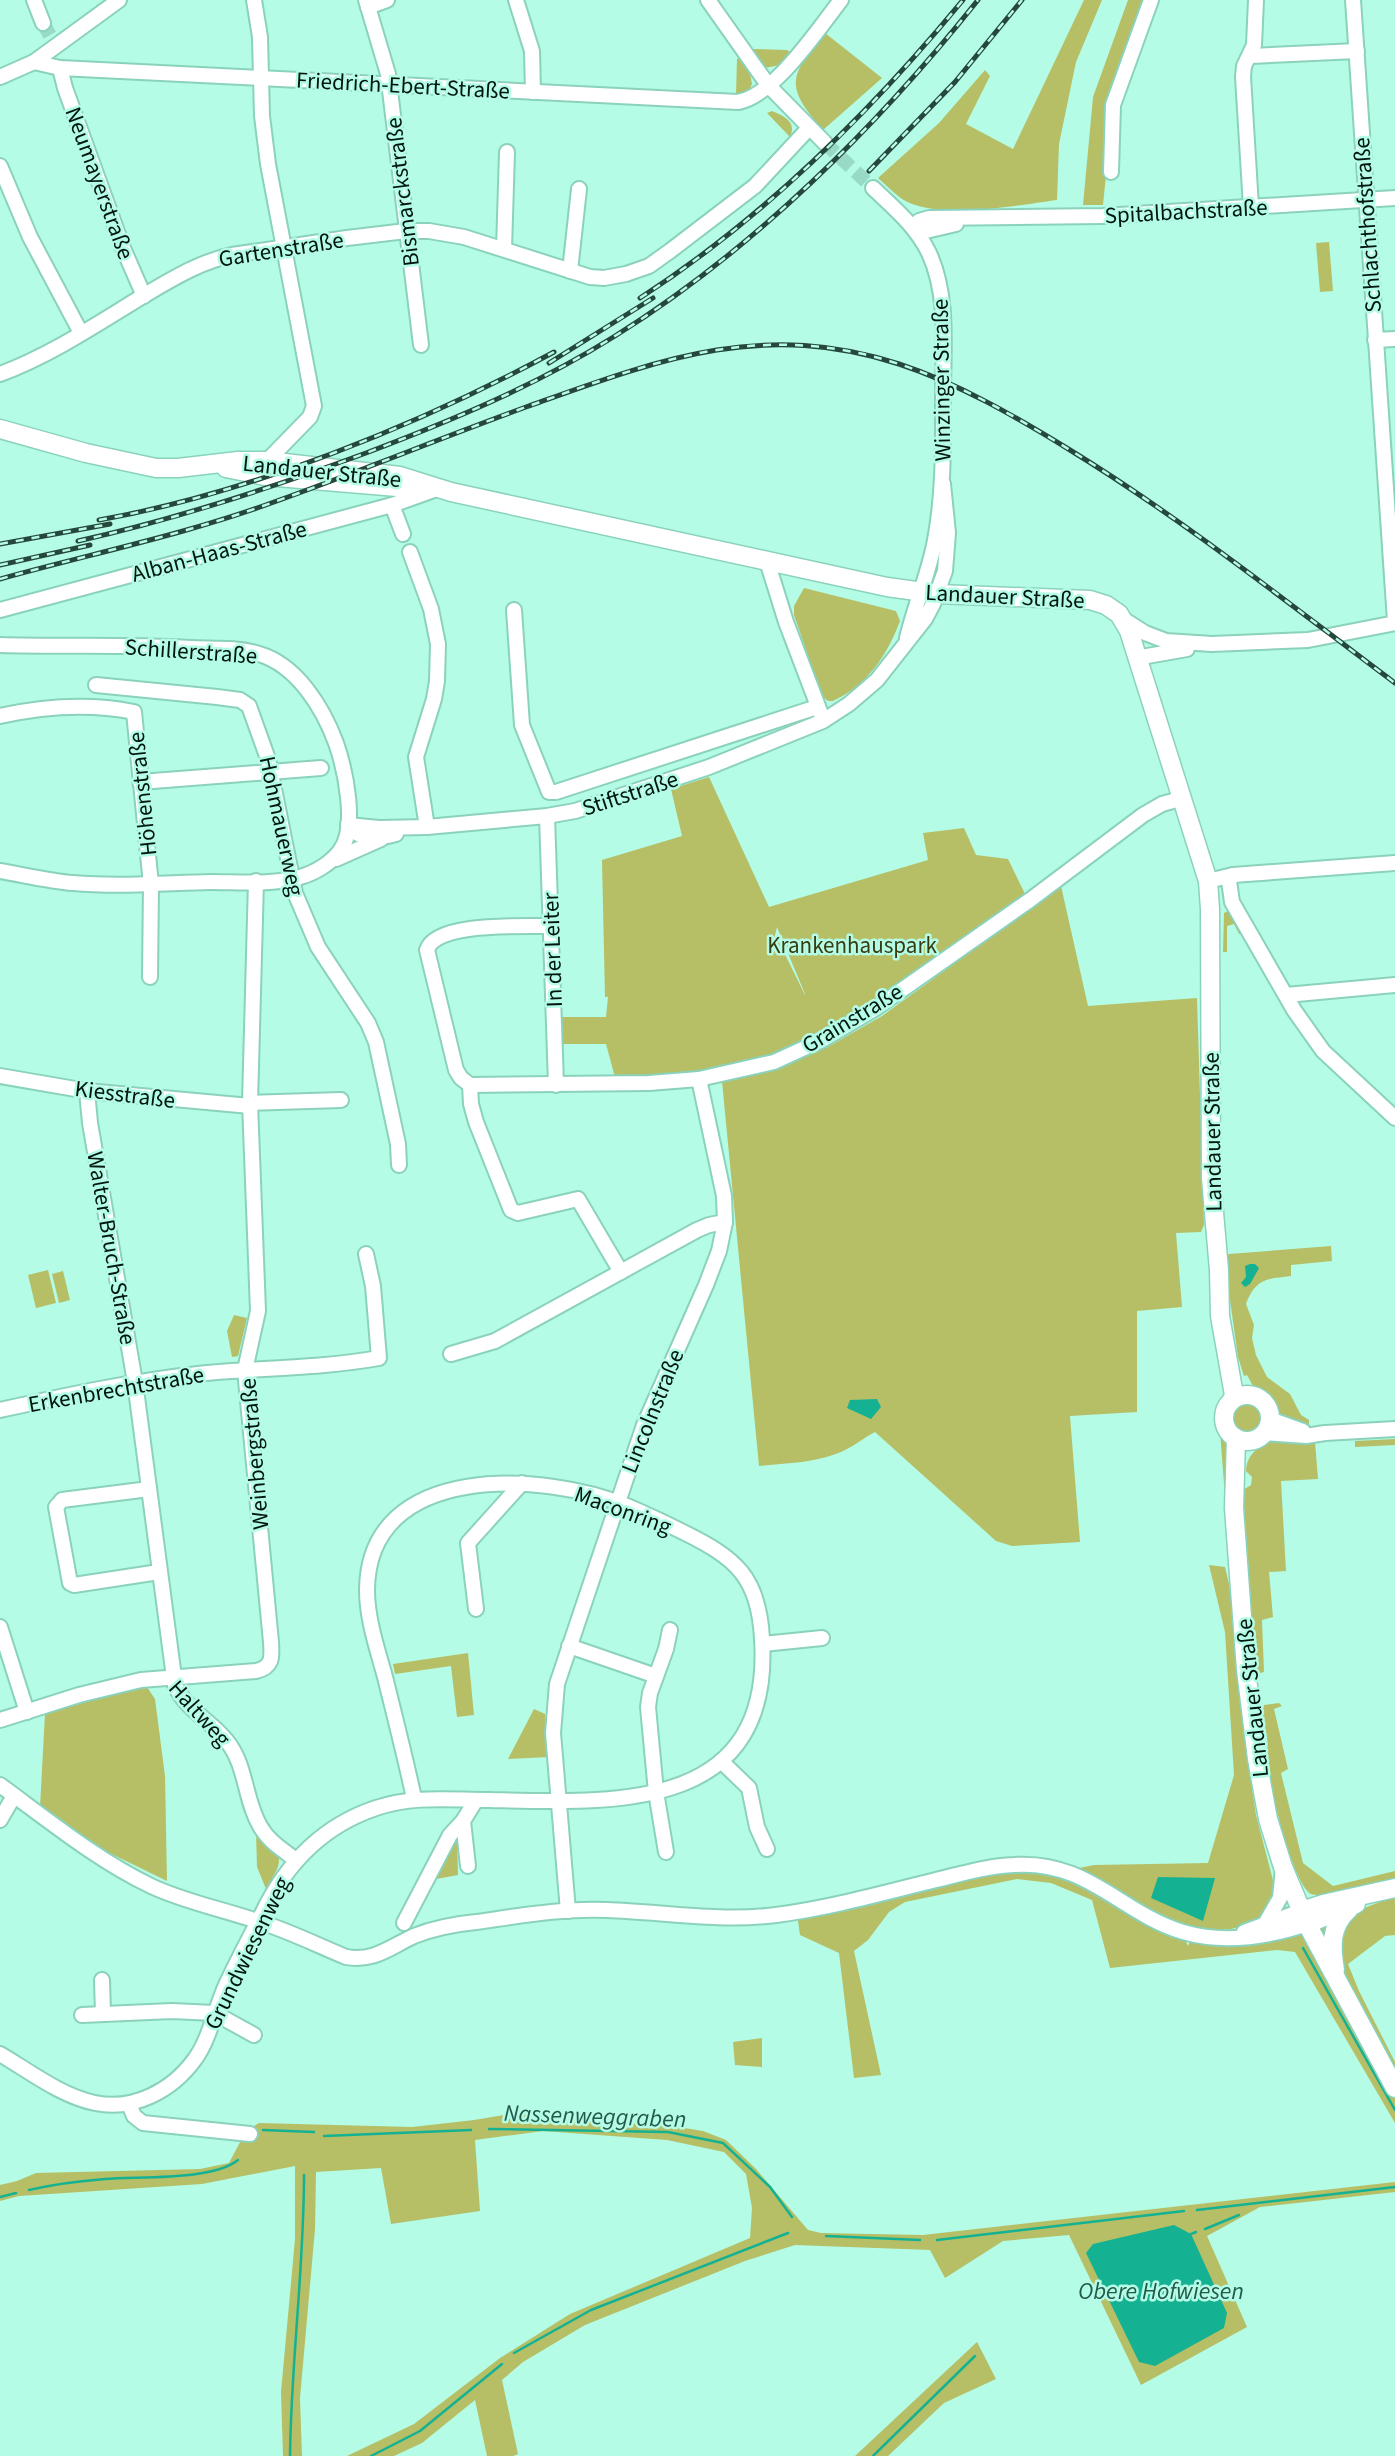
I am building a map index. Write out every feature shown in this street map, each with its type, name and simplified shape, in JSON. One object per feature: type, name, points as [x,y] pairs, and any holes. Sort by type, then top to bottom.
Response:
[{"type":"main road","name":"Landauer Straße","points":[[0,429],[145,466],[167,468],[238,460],[267,461],[400,476],[437,489],[869,584],[929,593],[1090,600],[1106,606],[1123,619],[1132,639],[1208,884],[1210,1144],[1219,1270],[1241,1398]]},
{"type":"main road","name":"Landauer Straße","points":[[206,465],[278,477],[437,489]]},
{"type":"main road","name":"Landauer Straße","points":[[1268,1426],[1266,1405],[1262,1400],[1241,1398],[1225,1409],[1224,1421],[1228,1431],[1242,1440],[1235,1479],[1234,1508],[1249,1703],[1262,1789],[1283,1867],[1304,1918],[1395,2088]]},
{"type":"main road","points":[[1242,1440],[1254,1440],[1268,1426]]},
{"type":"main road","points":[[1304,1918],[1323,1904],[1391,1889]]},
{"type":"main road","points":[[1304,1918],[1350,1907],[1391,1889]]},
{"type":"main road","points":[[1340,1987],[1333,1958],[1334,1931],[1342,1915],[1350,1907]]},
{"type":"street","points":[[34,0],[43,23]]},
{"type":"street","points":[[0,77],[33,62],[119,0]]},
{"type":"street","points":[[254,0],[260,37],[264,141],[282,247],[314,403],[310,417],[267,461]]},
{"type":"street","points":[[367,3],[387,0]]},
{"type":"street","points":[[516,0],[531,51],[533,92]]},
{"type":"street","points":[[708,0],[768,85],[791,111],[825,142]]},
{"type":"street","name":"Friedrich-Ebert-Straße","points":[[33,62],[60,68],[738,102],[751,97],[784,71],[841,0]]},
{"type":"street","points":[[1111,172],[1113,105],[1152,0]]},
{"type":"street","points":[[1251,207],[1243,77],[1244,66],[1251,56],[1256,0]]},
{"type":"street","name":"Schlachthofstraße","points":[[1353,0],[1375,340],[1389,449],[1395,622]]},
{"type":"street","name":"Bismarckstraße","points":[[367,3],[389,84],[421,345]]},
{"type":"street","points":[[1251,56],[1357,51]]},
{"type":"street","name":"Neumayerstraße","points":[[60,68],[123,248],[144,296]]},
{"type":"street","points":[[784,71],[782,89],[791,111]]},
{"type":"street","name":"Gartenstraße","points":[[0,374],[34,360],[182,273],[215,258],[282,247],[406,231],[448,233],[570,271],[604,278],[626,274],[649,266],[755,186],[809,128]]},
{"type":"street","points":[[504,249],[507,152]]},
{"type":"street","points":[[0,166],[30,237],[81,333]]},
{"type":"street","name":"Winzinger Straße","points":[[873,188],[913,227],[929,254],[941,293],[943,484],[948,533],[944,578],[929,593]]},
{"type":"street","points":[[570,271],[579,189]]},
{"type":"street","name":"Spitalbachstraße","points":[[913,227],[926,231],[977,219],[1103,216],[1395,198]]},
{"type":"street","points":[[1375,340],[1395,339]]},
{"type":"street","points":[[293,436],[293,450],[299,465]]},
{"type":"street","name":"Alban-Haas-Straße","points":[[0,610],[392,505],[437,489]]},
{"type":"street","points":[[392,505],[403,534]]},
{"type":"street","points":[[410,552],[431,609],[438,644],[434,699],[416,763],[428,827]]},
{"type":"street","points":[[766,561],[823,721]]},
{"type":"street","name":"Stiftstraße","points":[[348,825],[428,827],[547,816],[575,811],[629,795],[720,763],[823,721],[849,704],[877,680],[925,619],[929,593]]},
{"type":"street","points":[[514,610],[520,713],[526,737],[547,790],[556,792],[817,707]]},
{"type":"street","points":[[1123,619],[1166,641],[1212,644],[1308,640],[1395,622]]},
{"type":"street","points":[[1136,657],[1212,644]]},
{"type":"street","name":"Schillerstraße","points":[[0,646],[158,646],[242,650],[274,659],[305,688],[328,725],[337,747],[346,785],[348,825],[343,846],[328,863]]},
{"type":"street","name":"Hohmauerweg","points":[[96,685],[245,702],[253,713],[271,771],[290,879],[318,947],[368,1023],[376,1042],[398,1144],[399,1165]]},
{"type":"street","name":"Höhenstraße","points":[[0,716],[64,706],[99,706],[134,712],[151,885],[150,977]]},
{"type":"street","points":[[140,782],[321,768]]},
{"type":"street","name":"Grainstraße","points":[[470,1085],[649,1083],[699,1079],[774,1062],[822,1040],[887,1000],[1030,900],[1143,815],[1162,804],[1180,799]]},
{"type":"street","name":"In der Leiter","points":[[547,816],[556,1085]]},
{"type":"street","name":"Stiftstraße","points":[[348,825],[360,836],[385,837]]},
{"type":"street","name":"Stiftstraße","points":[[328,863],[385,837],[428,827]]},
{"type":"street","points":[[0,871],[75,883],[151,885],[290,879],[328,863]]},
{"type":"street","points":[[1208,884],[1233,875],[1395,863]]},
{"type":"street","points":[[1233,875],[1229,881],[1232,902],[1286,995],[1323,1051],[1395,1118]]},
{"type":"street","name":"Weinbergstraße","points":[[173,1676],[256,1671],[268,1667],[271,1662],[245,1370],[258,1311],[250,1105],[256,881]]},
{"type":"street","points":[[1208,884],[1232,902]]},
{"type":"street","points":[[552,926],[463,930],[429,943],[427,950],[456,1070],[470,1085],[476,1122],[511,1210],[517,1213],[578,1199],[621,1272]]},
{"type":"street","points":[[1286,995],[1395,985]]},
{"type":"street","name":"Kiesstraße","points":[[0,1076],[87,1091],[250,1105]]},
{"type":"street","name":"Lincolnstraße","points":[[568,1911],[557,1801],[553,1716],[557,1684],[648,1415],[713,1270],[725,1222],[724,1196],[699,1079]]},
{"type":"street","name":"Walter-Bruch-Straße","points":[[87,1091],[90,1123],[135,1382],[173,1676]]},
{"type":"street","points":[[250,1105],[341,1100]]},
{"type":"street","points":[[451,1354],[495,1341],[696,1230],[709,1224],[725,1222]]},
{"type":"street","name":"Erkenbrechtstraße","points":[[0,1410],[135,1382],[379,1358],[373,1286],[366,1254]]},
{"type":"street","points":[[1268,1426],[1306,1436],[1395,1429]]},
{"type":"street","points":[[476,1609],[468,1543],[523,1483]]},
{"type":"street","name":"Maconring","points":[[523,1483],[562,1488],[617,1502],[712,1546],[732,1561],[746,1578],[754,1596],[763,1644],[757,1700],[743,1734],[721,1761],[707,1772],[683,1785],[656,1792],[600,1800],[414,1798],[368,1610],[368,1580],[374,1554],[387,1530],[422,1500],[463,1487],[523,1483]]},
{"type":"street","points":[[149,1489],[62,1500],[56,1507],[70,1583],[74,1585],[159,1572]]},
{"type":"street","points":[[0,1627],[27,1712]]},
{"type":"street","points":[[666,1852],[656,1792],[648,1707],[670,1630]]},
{"type":"street","points":[[763,1644],[822,1638]]},
{"type":"street","points":[[569,1646],[656,1676]]},
{"type":"street","name":"Haltweg","points":[[0,1720],[115,1685],[173,1676],[184,1702],[217,1731],[234,1752],[262,1829],[277,1846],[296,1860]]},
{"type":"street","points":[[721,1761],[749,1788],[757,1827],[767,1849]]},
{"type":"street","points":[[0,1785],[134,1877],[178,1897],[258,1921],[346,1958],[358,1959],[383,1954],[414,1937],[450,1925],[568,1911],[610,1910],[746,1917],[777,1915],[835,1906],[982,1869],[1011,1865],[1040,1865],[1078,1874],[1152,1917],[1182,1931],[1217,1937],[1272,1935],[1304,1918]]},
{"type":"street","points":[[0,1820],[14,1796]]},
{"type":"street","name":"Grundwiesenweg","points":[[0,2054],[74,2096],[94,2103],[129,2104],[159,2091],[186,2069],[201,2048],[214,2013],[258,1921],[282,1877],[296,1860],[323,1835],[352,1817],[380,1806],[414,1798]]},
{"type":"street","points":[[404,1923],[450,1835],[476,1800]]},
{"type":"street","points":[[463,1821],[468,1867]]},
{"type":"street","points":[[1264,1925],[1280,1898],[1283,1867]]},
{"type":"street","points":[[1217,1937],[1304,1918]]},
{"type":"street","points":[[103,1980],[103,2014]]},
{"type":"street","points":[[82,2015],[172,2011],[214,2013],[254,2035]]},
{"type":"street","points":[[129,2104],[134,2116],[143,2123],[250,2134]]},
{"type":"green space","points":[[1084,0],[1102,0],[1076,62],[1059,144],[1057,200],[978,210],[935,209],[917,206],[902,199],[878,178],[939,123],[985,70],[990,76],[966,124],[1013,149]]},
{"type":"green space","points":[[1128,0],[1146,0],[1110,135],[1103,205],[1083,205],[1093,97]]},
{"type":"green space","points":[[825,33],[882,78],[823,130],[802,102],[796,81],[804,60]]},
{"type":"green space","points":[[749,51],[790,52],[780,65],[765,68]]},
{"type":"green space","points":[[740,57],[750,73],[752,84],[748,93],[736,95],[737,59]]},
{"type":"green space","points":[[772,111],[785,117],[791,124],[790,137],[767,113]]},
{"type":"green space","points":[[1329,242],[1333,291],[1320,292],[1316,243]]},
{"type":"green space","points":[[804,588],[896,611],[900,621],[889,646],[866,678],[833,701],[822,696],[794,615],[794,606]]},
{"type":"green space","name":"Krankenhauspark","points":[[709,777],[769,907],[928,860],[923,833],[964,828],[976,855],[1008,859],[1026,896],[874,1004],[821,1033],[826,1048],[882,1016],[1061,886],[1088,1006],[1197,998],[1204,1225],[1201,1232],[1176,1233],[1182,1307],[1137,1311],[1137,1412],[1070,1416],[1080,1542],[1012,1546],[996,1541],[875,1432],[837,1454],[804,1462],[759,1466],[721,1071],[616,1081],[606,1044],[561,1044],[561,1017],[606,1017],[608,997],[605,997],[602,860],[682,836],[671,789]],"holes":[[[777,927],[805,995],[779,942],[774,940]]]},
{"type":"green space","points":[[1228,911],[1243,932],[1239,934],[1234,924],[1227,926],[1227,952],[1223,952],[1224,913]]},
{"type":"green space","points":[[1331,1246],[1332,1261],[1291,1265],[1291,1276],[1263,1281],[1254,1289],[1246,1304],[1254,1325],[1252,1338],[1256,1355],[1267,1377],[1290,1394],[1301,1415],[1309,1420],[1309,1424],[1286,1420],[1279,1414],[1270,1398],[1254,1388],[1247,1375],[1244,1376],[1238,1357],[1224,1257],[1229,1254]]},
{"type":"green space","points":[[48,1270],[56,1303],[36,1308],[28,1275]]},
{"type":"green space","points":[[63,1271],[70,1300],[59,1303],[52,1274]]},
{"type":"green space","points":[[234,1315],[247,1318],[238,1356],[232,1357],[227,1331]]},
{"type":"green space","points":[[1248,1401],[1260,1407],[1266,1419],[1260,1431],[1248,1437],[1236,1431],[1230,1419],[1236,1407]]},
{"type":"green space","points":[[1220,1431],[1226,1433],[1232,1443],[1226,1510]]},
{"type":"green space","points":[[1395,1439],[1395,1445],[1355,1447],[1355,1441]]},
{"type":"green space","points":[[1272,1441],[1315,1442],[1318,1479],[1281,1481],[1286,1571],[1269,1572],[1273,1617],[1262,1620],[1264,1672],[1256,1674],[1243,1490],[1251,1485],[1252,1477],[1246,1471],[1251,1456],[1257,1449]]},
{"type":"green space","points":[[1209,1565],[1225,1567],[1229,1584],[1256,1815],[1276,1892],[1271,1907],[1262,1917],[1250,1924],[1222,1929],[1178,1925],[1188,1946],[1190,1941],[1214,1945],[1282,1940],[1395,1896],[1395,1935],[1385,1936],[1348,1964],[1395,2062],[1395,2123],[1295,1952],[1277,1950],[1110,1968],[1092,1900],[1051,1883],[1017,1879],[905,1902],[889,1912],[868,1940],[854,1951],[881,2075],[854,2078],[839,1953],[800,1935],[796,1906],[987,1871],[1074,1869],[1094,1865],[1208,1863],[1234,1775],[1225,1632]]},
{"type":"green space","points":[[468,1653],[474,1715],[457,1717],[451,1666],[395,1674],[393,1664]]},
{"type":"green space","points":[[147,1687],[155,1699],[165,1776],[167,1881],[89,1843],[40,1807],[45,1714],[127,1690]]},
{"type":"green space","points":[[1279,1703],[1282,1706],[1274,1709],[1288,1769],[1281,1773],[1303,1863],[1333,1886],[1395,1871],[1395,1878],[1317,1895],[1311,1894],[1304,1887],[1285,1839],[1268,1769],[1263,1709],[1264,1705]]},
{"type":"green space","points":[[534,1709],[545,1714],[549,1757],[508,1759]]},
{"type":"green space","points":[[256,1831],[279,1857],[277,1869],[266,1889],[257,1867]]},
{"type":"green space","points":[[457,1836],[458,1875],[431,1880]]},
{"type":"green space","points":[[762,2038],[762,2067],[735,2065],[733,2042]]},
{"type":"green space","points":[[539,2109],[703,2131],[726,2140],[756,2169],[808,2230],[821,2233],[923,2235],[1395,2182],[1395,2192],[1260,2207],[1207,2236],[1247,2327],[1141,2385],[1069,2235],[1003,2241],[945,2278],[930,2250],[795,2245],[745,2261],[585,2325],[523,2362],[502,2380],[518,2454],[513,2456],[487,2456],[475,2400],[422,2443],[394,2456],[347,2456],[414,2424],[500,2358],[570,2314],[750,2238],[752,2208],[746,2174],[724,2152],[667,2140],[543,2131],[475,2140],[480,2211],[391,2224],[381,2168],[316,2172],[315,2229],[300,2398],[302,2456],[283,2456],[281,2392],[295,2239],[295,2166],[202,2184],[19,2196],[0,2201],[0,2185],[36,2173],[200,2169],[229,2163],[246,2131],[259,2123],[412,2127]]},
{"type":"green space","points":[[977,2342],[996,2379],[944,2403],[888,2456],[855,2456]]},
{"type":"water","points":[[1250,1264],[1259,1268],[1250,1284],[1245,1287],[1241,1283],[1246,1277],[1245,1266]]},
{"type":"water","points":[[877,1399],[881,1407],[871,1419],[847,1408],[850,1400]]},
{"type":"water","points":[[1158,1877],[1215,1878],[1203,1921],[1151,1898]]},
{"type":"water","name":"Obere Hofwiesen","points":[[1174,2225],[1191,2234],[1227,2313],[1224,2328],[1155,2366],[1139,2362],[1086,2253],[1093,2244]]},
{"type":"waterway","points":[[1303,1948],[1395,2110]]},
{"type":"waterway","name":"Nassenweggraben","points":[[489,2129],[668,2132],[723,2143],[770,2187],[792,2217]]},
{"type":"waterway","name":"Nassenweggraben","points":[[263,2130],[314,2132]]},
{"type":"waterway","name":"Nassenweggraben","points":[[324,2136],[471,2130]]},
{"type":"waterway","name":"Nassenweggraben","points":[[29,2190],[95,2180],[193,2174],[226,2167],[238,2160]]},
{"type":"waterway","points":[[290,2456],[304,2175]]},
{"type":"waterway","points":[[1197,2210],[1395,2187]]},
{"type":"waterway","name":"Nassenweggraben","points":[[0,2197],[16,2193]]},
{"type":"waterway","points":[[937,2240],[1184,2211]]},
{"type":"waterway","points":[[1205,2229],[1239,2215]]},
{"type":"waterway","points":[[1191,2234],[1196,2232]]},
{"type":"waterway","points":[[514,2353],[591,2310],[788,2233]]},
{"type":"waterway","points":[[826,2236],[920,2240]]},
{"type":"waterway","points":[[873,2456],[975,2356]]},
{"type":"waterway","points":[[371,2456],[420,2431],[502,2364]]},
{"type":"tunnel","points":[[43,23],[56,46]]},
{"type":"tunnel","points":[[825,143],[873,188]]},
{"type":"railway","points":[[640,298],[730,234],[813,162],[890,83],[963,0]]},
{"type":"railway","points":[[78,541],[224,502],[366,453],[494,400],[615,336],[716,265],[810,183],[898,94],[978,0]]},
{"type":"railway","points":[[869,171],[955,82],[1022,0]]},
{"type":"railway","points":[[549,363],[653,298]]},
{"type":"railway","points":[[0,579],[173,534],[241,513],[526,407],[664,361],[709,351],[800,345],[848,351],[899,364],[966,391],[1008,414],[1070,450],[1154,505],[1395,683]]},
{"type":"railway","points":[[99,520],[215,493],[333,453],[447,405],[554,352]]},
{"type":"railway","points":[[0,544],[110,524]]},
{"type":"railway","points":[[0,565],[90,545]]}]
